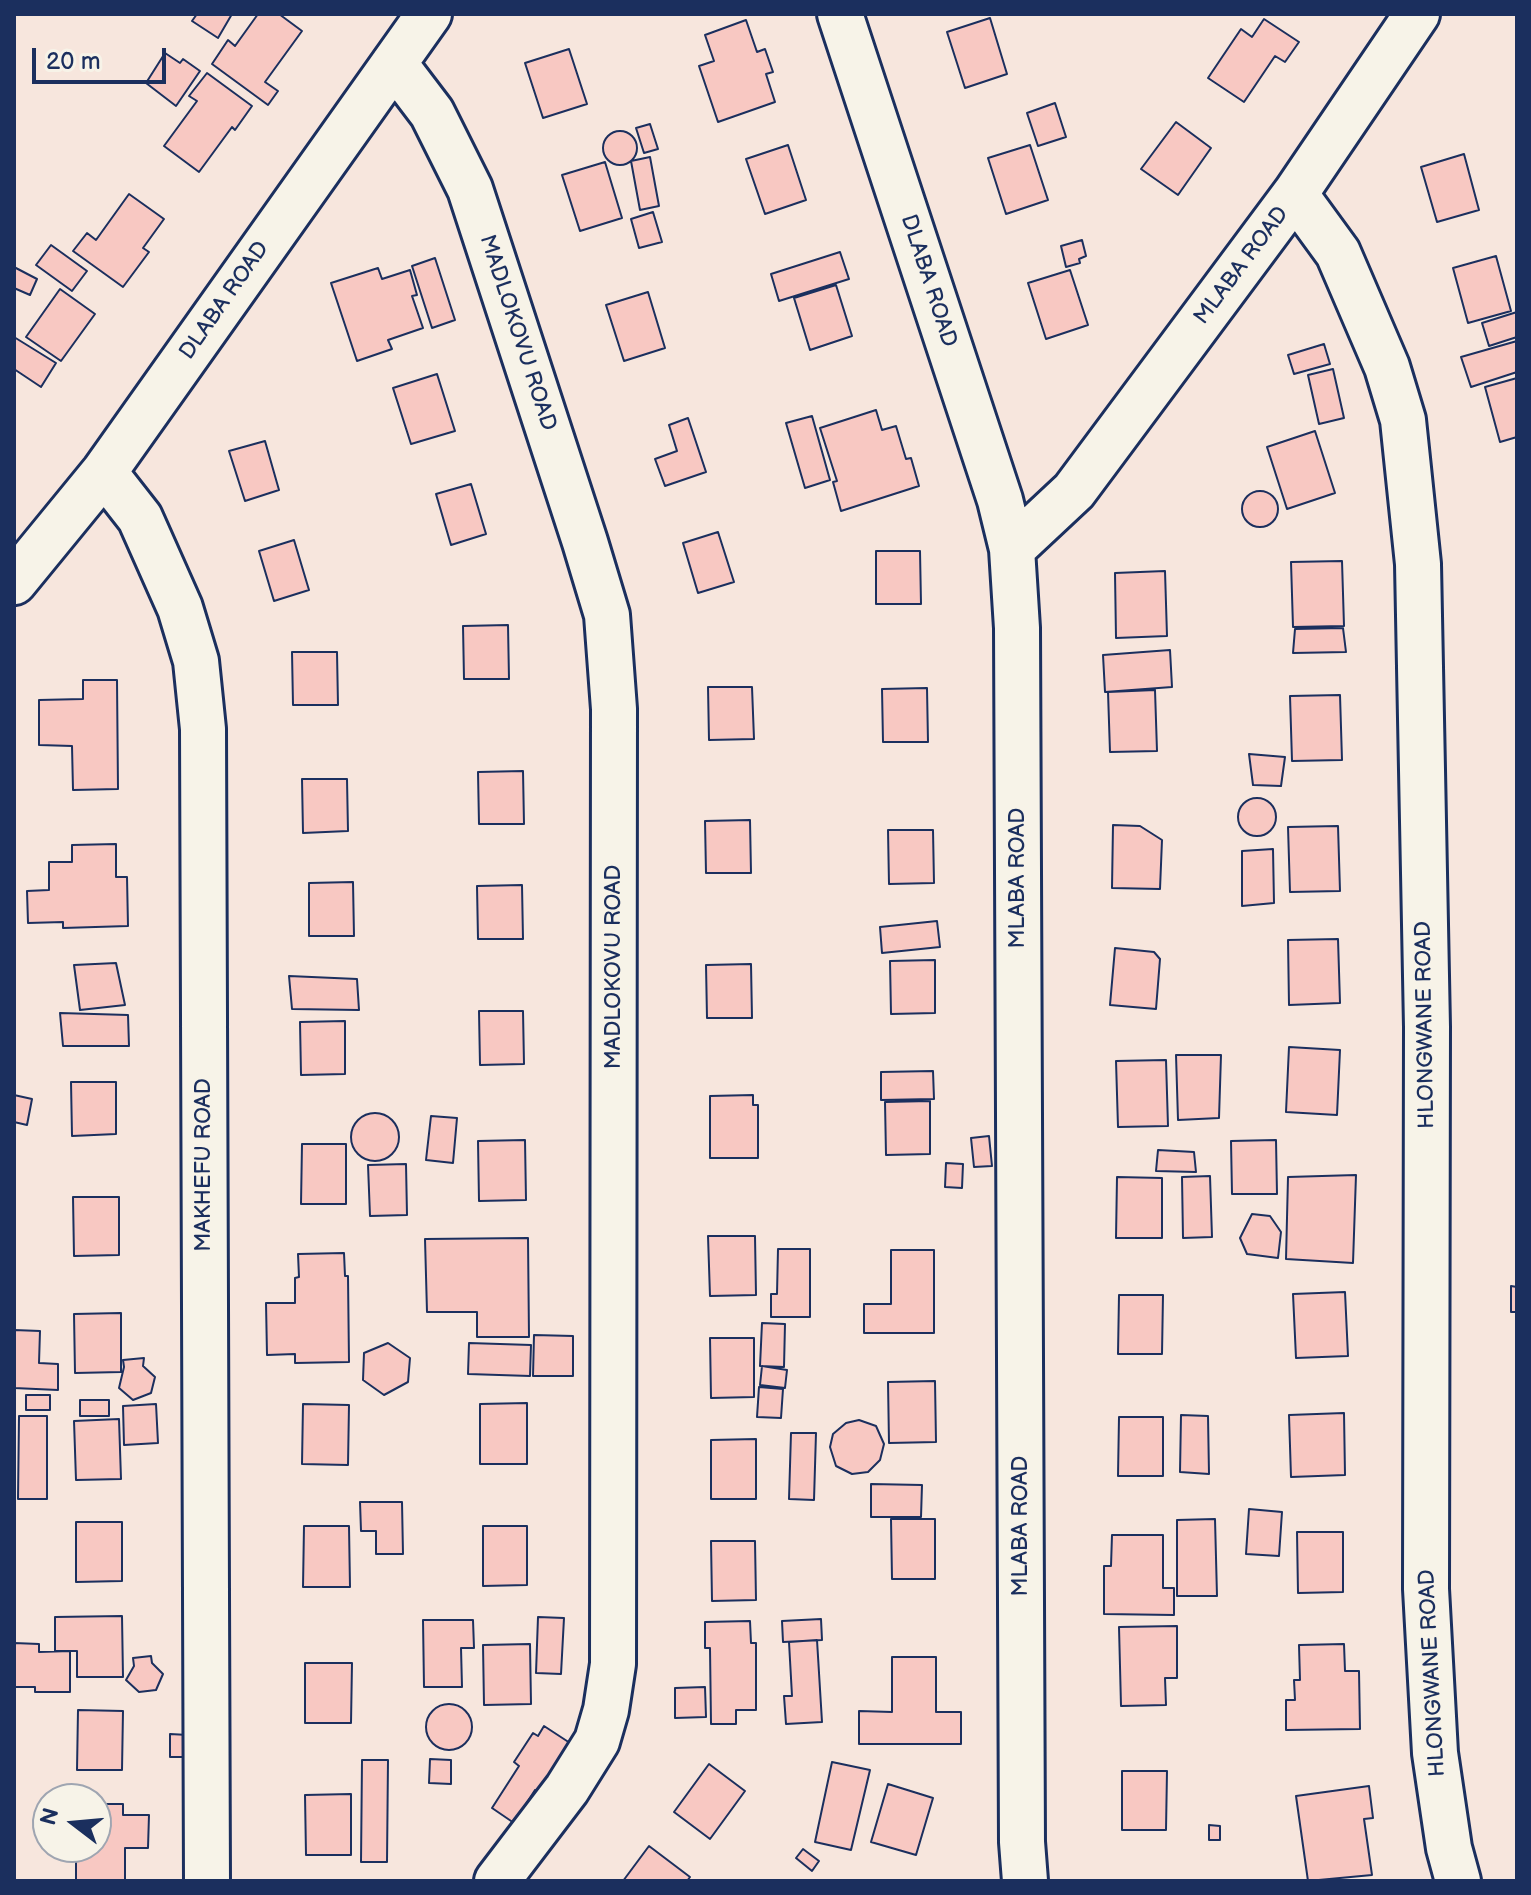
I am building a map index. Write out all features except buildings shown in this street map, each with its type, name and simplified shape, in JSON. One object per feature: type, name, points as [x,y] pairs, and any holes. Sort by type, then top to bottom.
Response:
[{"type":"street","name":"DLABA ROAD","points":[[14,582],[104,472],[429,14]]},
{"type":"street","name":"DLABA ROAD","points":[[840,14],[1000,500],[1012,549]]},
{"type":"street","name":"MLABA ROAD","points":[[1025,1881],[1022,1810],[1017,628],[1012,549],[1074,491],[1295,194],[1417,14]]},
{"type":"street","name":"MADLOKOVU ROAD","points":[[394,63],[432,113],[470,189],[607,615],[614,709],[613,1664],[606,1710],[597,1741],[567,1789],[497,1881]]},
{"type":"street","name":"HLONGWANE ROAD","points":[[1295,194],[1338,253],[1387,367],[1403,420],[1413,507],[1418,564],[1427,1027],[1426,1589],[1435,1753],[1449,1848],[1458,1881]]},
{"type":"street","name":"MAKHEFU ROAD","points":[[104,472],[140,518],[180,608],[196,661],[203,729],[207,1881]]}]
